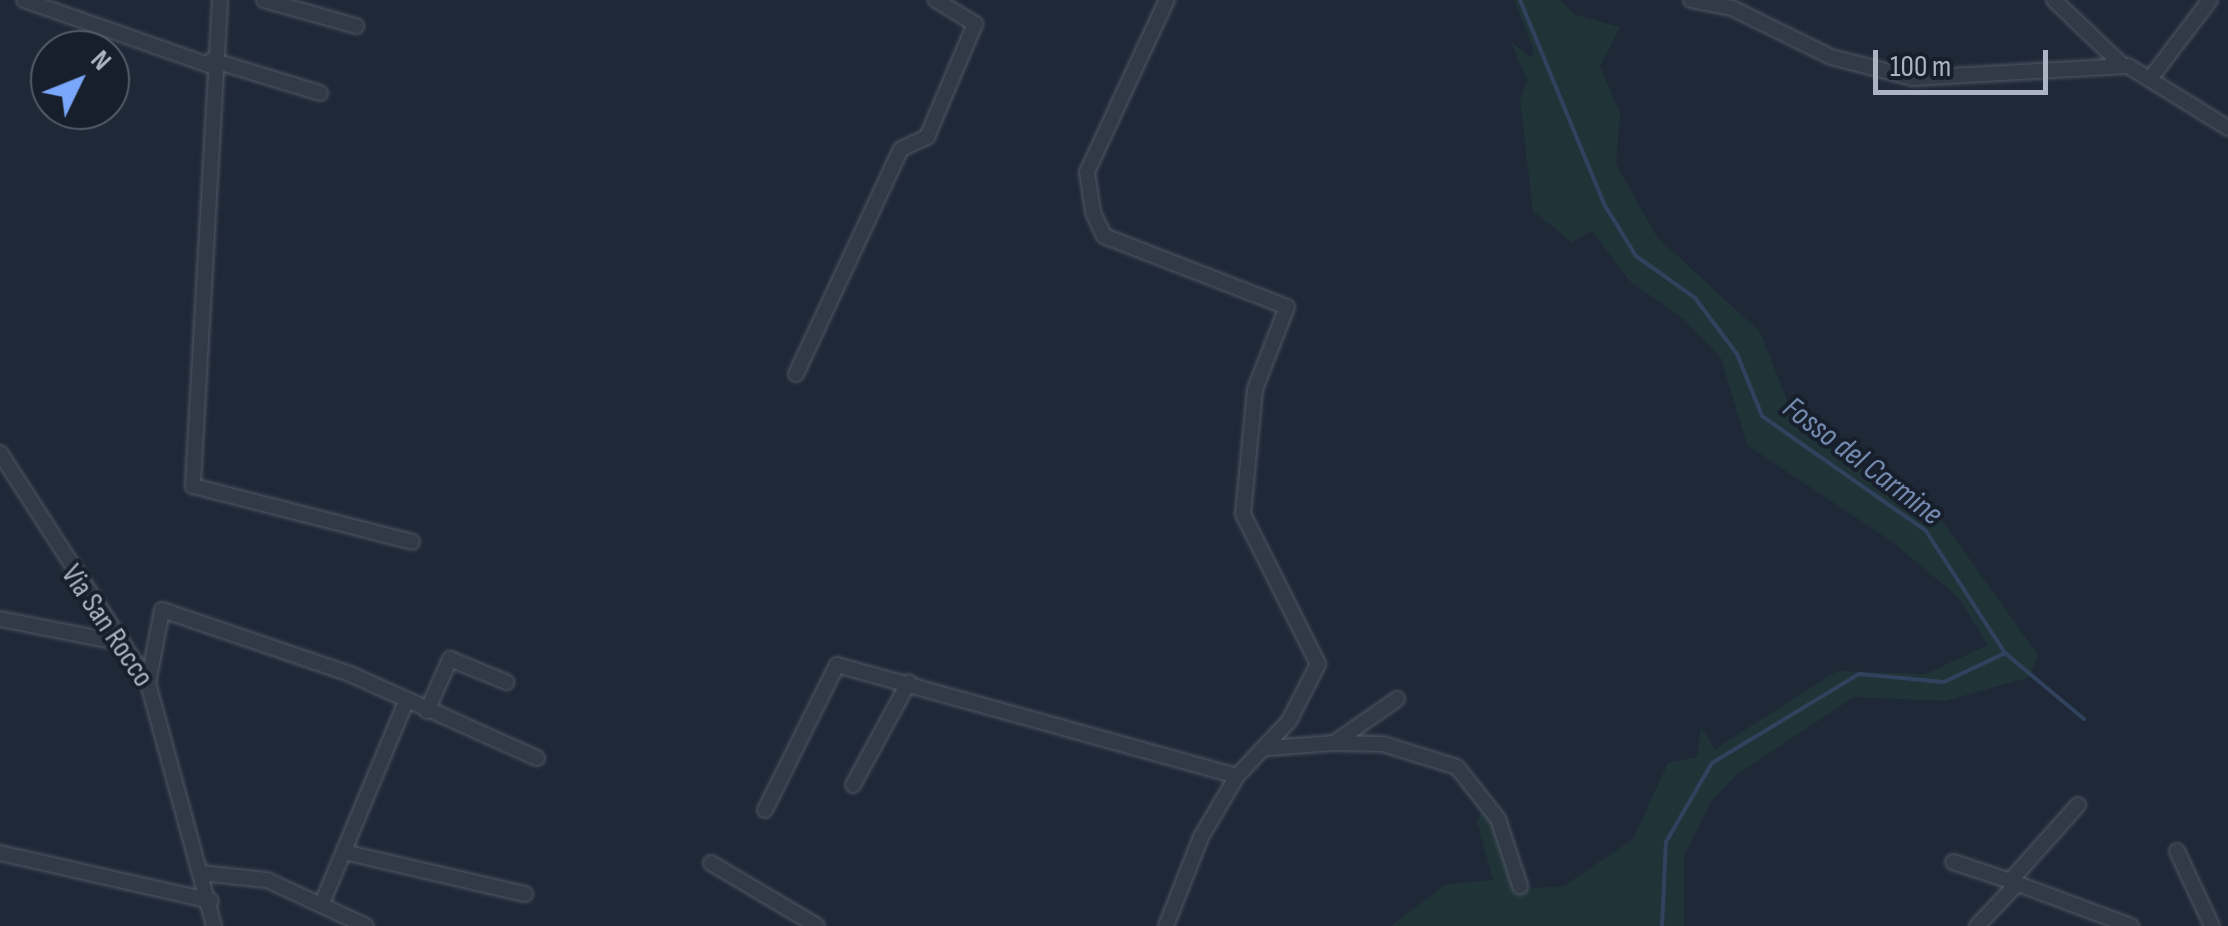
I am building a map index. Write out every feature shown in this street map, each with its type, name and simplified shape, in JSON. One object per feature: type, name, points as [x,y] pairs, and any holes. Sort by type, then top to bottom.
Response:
[{"type":"street","points":[[24,0],[212,63],[320,93]]},
{"type":"street","points":[[220,0],[212,63],[212,222],[193,486],[412,542]]},
{"type":"street","points":[[264,0],[356,26]]},
{"type":"street","points":[[796,374],[901,149],[926,137],[975,24],[936,0]]},
{"type":"street","points":[[1166,926],[1237,776],[1270,748],[1318,664],[1243,514],[1255,389],[1287,307],[1104,236],[1092,212],[1087,172],[1167,0]]},
{"type":"street","points":[[1691,0],[1744,6],[1831,56],[1914,78],[2123,66],[2154,75],[2228,128]]},
{"type":"street","points":[[2054,0],[2123,66]]},
{"type":"street","points":[[2154,75],[2210,0]]},
{"type":"street","name":"Via San Rocco","points":[[0,453],[148,683],[211,902],[214,926]]},
{"type":"street","points":[[148,683],[162,610],[350,674],[405,704],[536,758]]},
{"type":"street","points":[[0,618],[122,643]]},
{"type":"street","points":[[427,712],[450,659],[506,682]]},
{"type":"street","points":[[766,810],[837,665],[1237,776]]},
{"type":"street","points":[[854,785],[909,682]]},
{"type":"street","points":[[1334,743],[1397,699]]},
{"type":"street","points":[[322,901],[405,704]]},
{"type":"street","points":[[1270,748],[1383,744],[1457,767],[1498,820],[1520,886]]},
{"type":"street","points":[[1978,926],[2078,805]]},
{"type":"street","points":[[2178,851],[2212,926]]},
{"type":"street","points":[[344,852],[524,894]]},
{"type":"street","points":[[0,853],[211,902]]},
{"type":"street","points":[[711,862],[818,926]]},
{"type":"street","points":[[1953,862],[2130,926]]},
{"type":"street","points":[[201,873],[235,871],[322,901],[366,926]]},
{"type":"green space","points":[[1514,0],[1560,0],[1576,15],[1620,27],[1600,66],[1620,114],[1616,164],[1657,237],[1760,332],[1799,430],[1936,512],[2038,655],[2030,677],[1945,701],[1854,697],[1736,775],[1711,801],[1684,855],[1684,926],[1391,926],[1446,884],[1493,880],[1477,821],[1486,804],[1521,889],[1564,886],[1633,839],[1668,763],[1697,757],[1701,727],[1715,749],[1837,671],[1926,674],[1988,645],[1959,598],[1894,543],[1747,445],[1721,358],[1685,320],[1631,282],[1592,231],[1572,242],[1533,211],[1520,100],[1527,80],[1511,42],[1531,58],[1534,50]]},
{"type":"waterway","name":"Fosso del Carmine","points":[[1520,0],[1604,204],[1636,256],[1695,298],[1737,354],[1762,416],[1926,531],[2005,653],[2084,719]]},
{"type":"waterway","points":[[1662,926],[1666,842],[1712,763],[1859,674],[1944,682],[2005,653]]}]
